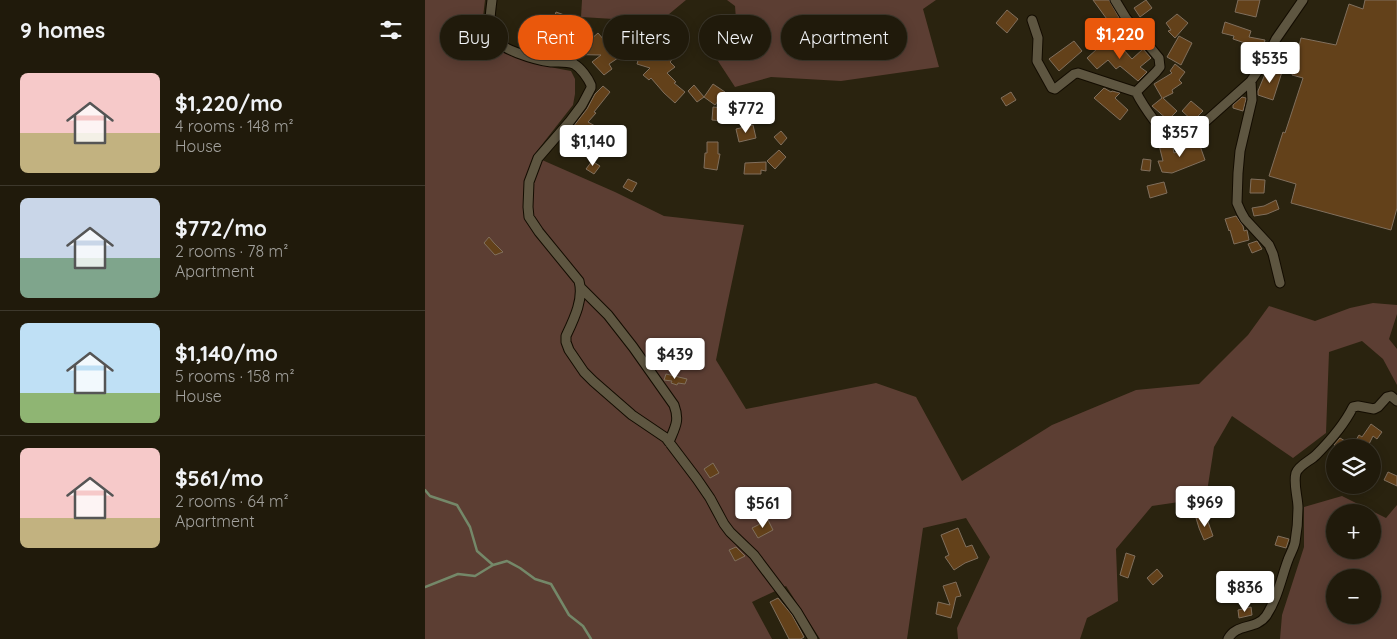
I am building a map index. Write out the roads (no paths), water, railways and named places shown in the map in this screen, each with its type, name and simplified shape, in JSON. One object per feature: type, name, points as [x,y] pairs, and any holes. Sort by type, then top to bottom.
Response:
[{"type":"street","points":[[492,0],[490,30],[493,39],[503,47],[532,58],[573,64],[578,67],[591,85],[574,116],[538,158],[529,182],[529,217],[579,281],[581,288],[581,296],[566,336],[569,350],[584,372],[593,381],[632,415],[662,435],[669,442],[710,498],[724,524],[754,555],[797,612],[813,639]]},
{"type":"street","points":[[1115,0],[1159,58],[1159,67],[1156,72],[1136,92]]},
{"type":"street","points":[[1032,20],[1038,38],[1037,61],[1052,88],[1055,89],[1078,72],[1136,92],[1167,136],[1177,143],[1186,139],[1251,81],[1276,39],[1303,0]]},
{"type":"street","points":[[1251,81],[1252,100],[1240,151],[1237,203],[1245,219],[1269,245],[1280,284]]},
{"type":"street","points":[[581,288],[609,315],[674,405],[678,421],[669,442]]},
{"type":"street","points":[[1228,639],[1230,634],[1236,630],[1257,624],[1265,618],[1277,594],[1288,559],[1295,544],[1298,506],[1295,481],[1300,468],[1313,458],[1331,439],[1353,407],[1374,409],[1387,397],[1391,396],[1397,401]]},
{"type":"waterway","points":[[425,490],[430,496],[457,505],[470,527],[477,551],[493,565]]},
{"type":"waterway","points":[[425,587],[458,574],[475,576],[493,565],[507,561],[535,579],[551,584],[569,615],[583,626],[591,639]]}]
